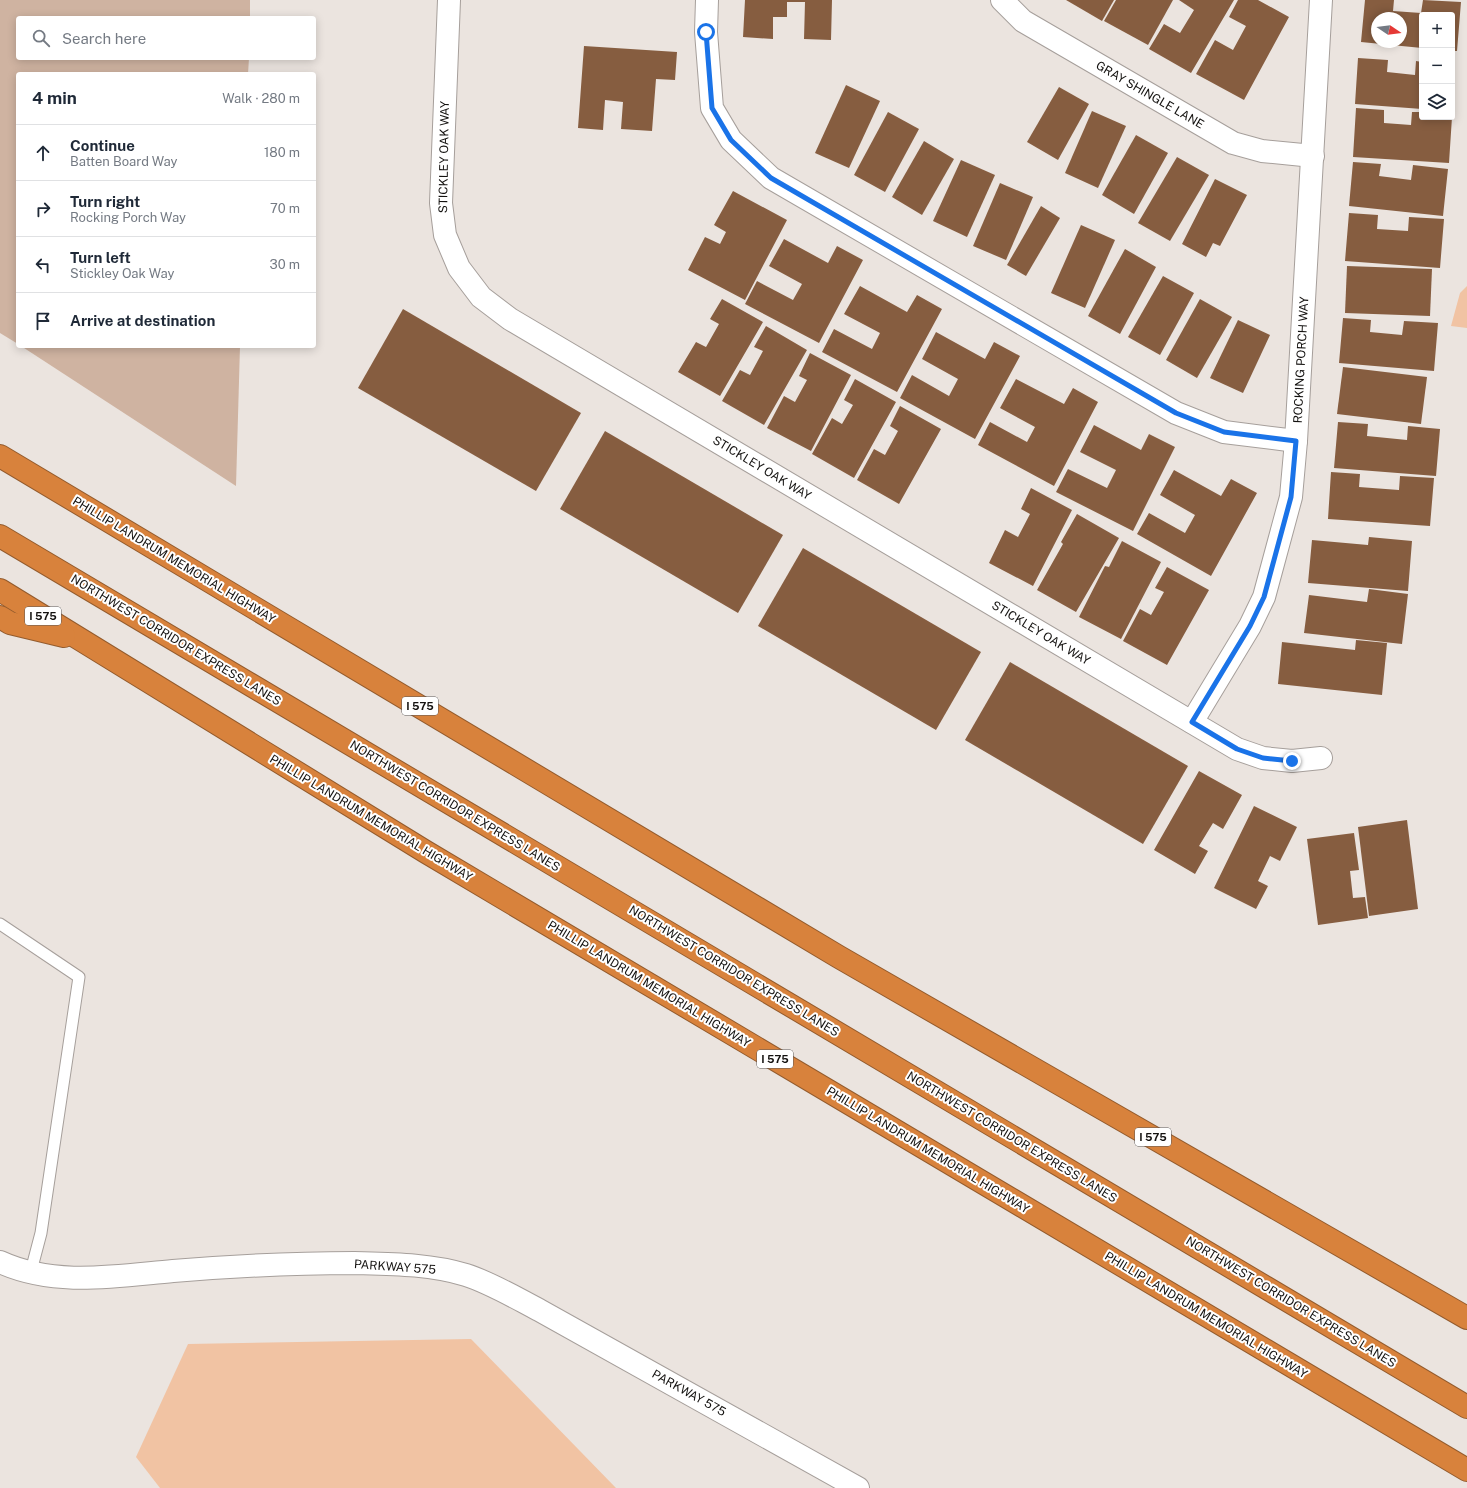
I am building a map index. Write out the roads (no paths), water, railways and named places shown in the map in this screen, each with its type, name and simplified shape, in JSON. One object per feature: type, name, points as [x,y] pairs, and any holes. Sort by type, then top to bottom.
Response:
[{"type":"highway","name":"PHILLIP LANDRUM MEMORIAL HIGHWAY","points":[[0,456],[839,957],[1467,1318]]},
{"type":"highway","name":"NORTHWEST CORRIDOR EXPRESS LANES","points":[[0,536],[1467,1407]]},
{"type":"highway","name":"PHILLIP LANDRUM MEMORIAL HIGHWAY","points":[[0,590],[426,852],[1467,1470]]},
{"type":"highway","points":[[0,617],[10,623],[86,642]]},
{"type":"street","name":"STICKLEY OAK WAY","points":[[449,0],[441,203],[445,236],[458,268],[481,297],[510,319],[1237,749],[1263,758],[1292,761],[1321,758]]},
{"type":"street","points":[[707,0],[706,32],[712,108],[731,140],[771,178],[1176,413],[1224,432],[1296,441]]},
{"type":"street","name":"GRAY SHINGLE LANE","points":[[1002,0],[1023,21],[1233,143],[1262,152],[1313,156]]},
{"type":"street","name":"ROCKING PORCH WAY","points":[[1192,722],[1250,626],[1264,597],[1291,497],[1296,441],[1321,0]]},
{"type":"street","name":"PARKWAY 575","points":[[0,1262],[47,1276],[90,1278],[250,1264],[322,1263],[427,1267],[466,1275],[504,1291],[858,1488]]},
{"type":"lane","points":[[0,924],[79,977],[41,1233],[31,1271]]}]
